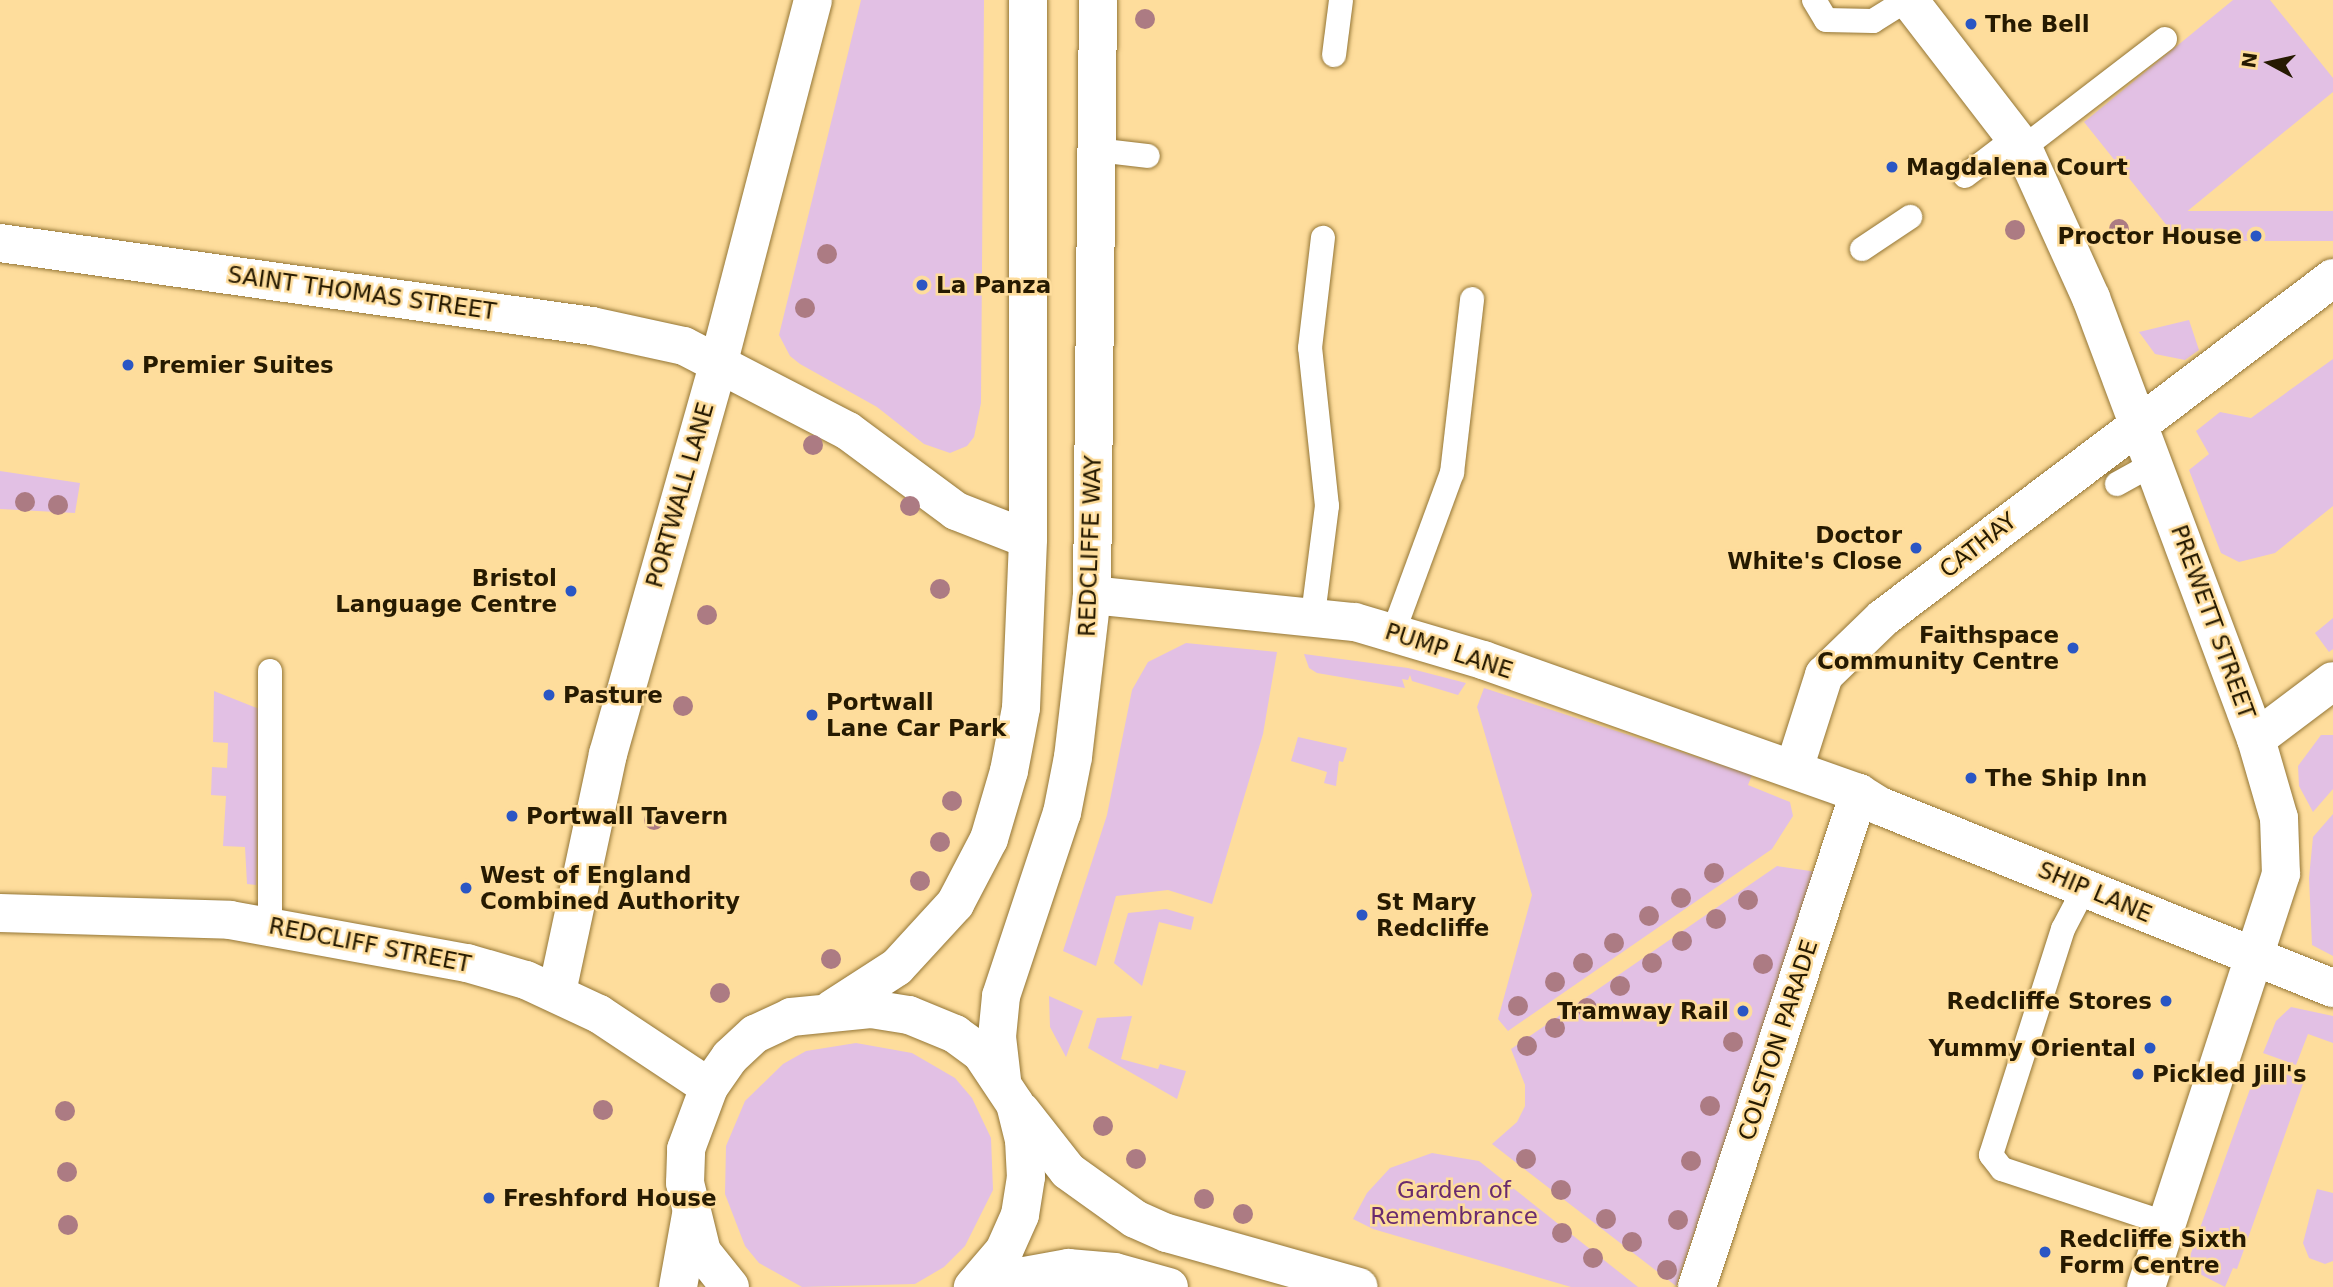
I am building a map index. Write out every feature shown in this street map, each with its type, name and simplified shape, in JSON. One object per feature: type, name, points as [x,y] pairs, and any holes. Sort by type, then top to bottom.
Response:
[{"type":"street","name":"PORTWALL LANE","points":[[557,992],[607,754],[719,361],[813,0]]},
{"type":"street","points":[[832,1009],[897,967],[936,927],[969,880],[989,839],[1009,771],[1021,708],[1028,539],[1028,0]]},
{"type":"street","name":"REDCLIFFE WAY","points":[[974,1286],[1004,1251],[1020,1215],[1026,1177],[1024,1140],[1009,1092],[997,1037],[1001,996],[1062,813],[1073,757],[1092,595],[1098,0]]},
{"type":"street","name":"PREWETT STREET","points":[[1908,0],[2019,143],[2091,298],[2256,739],[2279,818],[2281,874],[2257,956],[2165,1223],[2146,1287]]},
{"type":"street","name":"SAINT THOMAS STREET","points":[[0,243],[592,326],[684,346],[719,361],[848,431],[956,511],[1028,539]]},
{"type":"street","name":"CATHAY","points":[[1794,769],[1824,675],[1883,618],[2137,422],[2333,278]]},
{"type":"street","name":"PUMP LANE","points":[[1092,595],[1313,615],[1393,633],[1554,686],[1858,793]]},
{"type":"street","points":[[2256,739],[2333,681]]},
{"type":"street","name":"SHIP LANE","points":[[1858,793],[1880,806],[2011,856],[2084,889],[2333,988]]},
{"type":"street","name":"COLSTON PARADE","points":[[1697,1287],[1858,793]]},
{"type":"street","name":"REDCLIFF STREET","points":[[0,913],[270,924],[467,963],[557,992],[617,1023],[709,1087]]},
{"type":"street","points":[[730,1287],[702,1252],[691,1215],[687,1149],[709,1087],[730,1057],[755,1034],[791,1017],[832,1009],[909,1016],[955,1034],[981,1053],[1068,1171],[1135,1219],[1167,1233],[1359,1287]]},
{"type":"street","points":[[678,1287],[691,1215]]},
{"type":"street","points":[[974,1286],[1068,1268],[1105,1270],[1169,1287]]},
{"type":"lane","points":[[1334,55],[1342,0]]},
{"type":"lane","points":[[1814,0],[1826,20],[1873,21],[1908,0]]},
{"type":"lane","points":[[1965,176],[2019,143],[2165,39]]},
{"type":"lane","points":[[1097,150],[1148,156]]},
{"type":"lane","points":[[1863,249],[1910,217]]},
{"type":"lane","points":[[1313,615],[1327,506],[1310,348],[1323,238]]},
{"type":"lane","points":[[1393,633],[1452,472],[1472,299]]},
{"type":"lane","points":[[2117,484],[2153,464]]},
{"type":"lane","points":[[270,671],[270,924]]},
{"type":"lane","points":[[2084,889],[2063,929],[1991,1155],[2002,1169],[2165,1223]]},
{"type":"green space","points":[[861,0],[984,0],[981,403],[974,437],[967,446],[950,453],[924,444],[877,407],[800,364],[790,356],[779,335]]},
{"type":"green space","points":[[2233,0],[2270,0],[2333,78],[2333,92],[2168,227],[2084,122]]},
{"type":"green space","points":[[2168,211],[2333,211],[2333,241],[2168,241]]},
{"type":"green space","points":[[2189,320],[2199,350],[2185,360],[2155,354],[2139,332]]},
{"type":"green space","points":[[2333,359],[2333,506],[2275,553],[2239,562],[2221,553],[2189,470],[2209,454],[2196,431],[2220,412],[2251,418]]},
{"type":"green space","points":[[0,471],[80,483],[75,513],[0,509]]},
{"type":"green space","points":[[2333,618],[2333,649],[2329,652],[2315,633]]},
{"type":"green space","points":[[1186,643],[1277,652],[1263,734],[1212,904],[1168,890],[1116,896],[1096,966],[1063,951],[1107,815],[1132,690],[1148,662]]},
{"type":"green space","points":[[1304,654],[1408,668],[1466,683],[1458,695],[1412,681],[1410,675],[1408,680],[1402,679],[1405,688],[1317,673],[1309,668]]},
{"type":"green space","points":[[1484,688],[1752,775],[1748,785],[1790,802],[1793,816],[1772,849],[1508,1031],[1498,1019],[1532,895],[1477,707]]},
{"type":"green space","points":[[214,691],[262,710],[256,885],[247,884],[245,847],[223,846],[226,796],[211,795],[212,767],[227,768],[228,743],[213,742]]},
{"type":"green space","points":[[2321,735],[2333,735],[2333,789],[2313,812],[2299,786],[2298,766]]},
{"type":"green space","points":[[1298,737],[1347,748],[1343,762],[1339,761],[1336,786],[1324,783],[1327,772],[1291,761]]},
{"type":"green space","points":[[2333,814],[2333,956],[2312,945],[2309,878],[2313,837]]},
{"type":"green space","points":[[1777,866],[1817,872],[1676,1286],[1492,1144],[1517,1122],[1525,1106],[1525,1085],[1511,1049]]},
{"type":"green space","points":[[1166,909],[1194,917],[1191,930],[1159,922],[1142,986],[1114,963],[1128,913]]},
{"type":"green space","points":[[1049,996],[1083,1011],[1066,1057],[1050,1027]]},
{"type":"green space","points":[[2291,1007],[2333,1016],[2333,1043],[2308,1034],[2296,1065],[2263,1053],[2276,1021]]},
{"type":"green space","points":[[1132,1016],[1121,1059],[1158,1069],[1160,1064],[1186,1071],[1177,1099],[1088,1048],[1097,1018]]},
{"type":"green space","points":[[856,1043],[912,1053],[955,1078],[972,1098],[991,1138],[993,1190],[965,1246],[944,1267],[915,1284],[802,1287],[759,1263],[745,1246],[725,1194],[726,1146],[745,1101],[783,1064],[806,1051]]},
{"type":"green space","points":[[2259,1064],[2304,1081],[2237,1269],[2233,1268],[2225,1287],[2186,1267]]},
{"type":"green space","name":"Garden of Remembrance","points":[[1432,1153],[1479,1161],[1638,1287],[1571,1287],[1373,1229],[1353,1219],[1367,1193],[1390,1168]]},
{"type":"green space","points":[[2317,1189],[2333,1193],[2333,1261],[2325,1264],[2309,1258],[2303,1243]]},
{"type":"place","name":"The Bell","points":[[1971,24]]},
{"type":"place","name":"Magdalena Court","points":[[1892,167]]},
{"type":"place","name":"Proctor House","points":[[2256,236]]},
{"type":"place","name":"La Panza","points":[[922,285]]},
{"type":"place","name":"Premier Suites","points":[[128,365]]},
{"type":"place","name":"Doctor White's Close","points":[[1916,548]]},
{"type":"place","name":"Bristol Language Centre","points":[[571,591]]},
{"type":"place","name":"Faithspace Community Centre","points":[[2073,648]]},
{"type":"place","name":"Pasture","points":[[549,695]]},
{"type":"place","name":"Portwall Lane Car Park","points":[[812,715]]},
{"type":"place","name":"The Ship Inn","points":[[1971,778]]},
{"type":"place","name":"Portwall Tavern","points":[[512,816]]},
{"type":"place","name":"West of England Combined Authority","points":[[466,888]]},
{"type":"place","name":"St Mary Redcliffe","points":[[1362,915]]},
{"type":"place","name":"Redcliffe Stores","points":[[2166,1001]]},
{"type":"place","name":"Tramway Rail","points":[[1743,1011]]},
{"type":"place","name":"Yummy Oriental","points":[[2150,1048]]},
{"type":"place","name":"Pickled Jill's","points":[[2138,1074]]},
{"type":"place","name":"Freshford House","points":[[489,1198]]},
{"type":"place","name":"Redcliffe Sixth Form Centre","points":[[2045,1252]]}]
